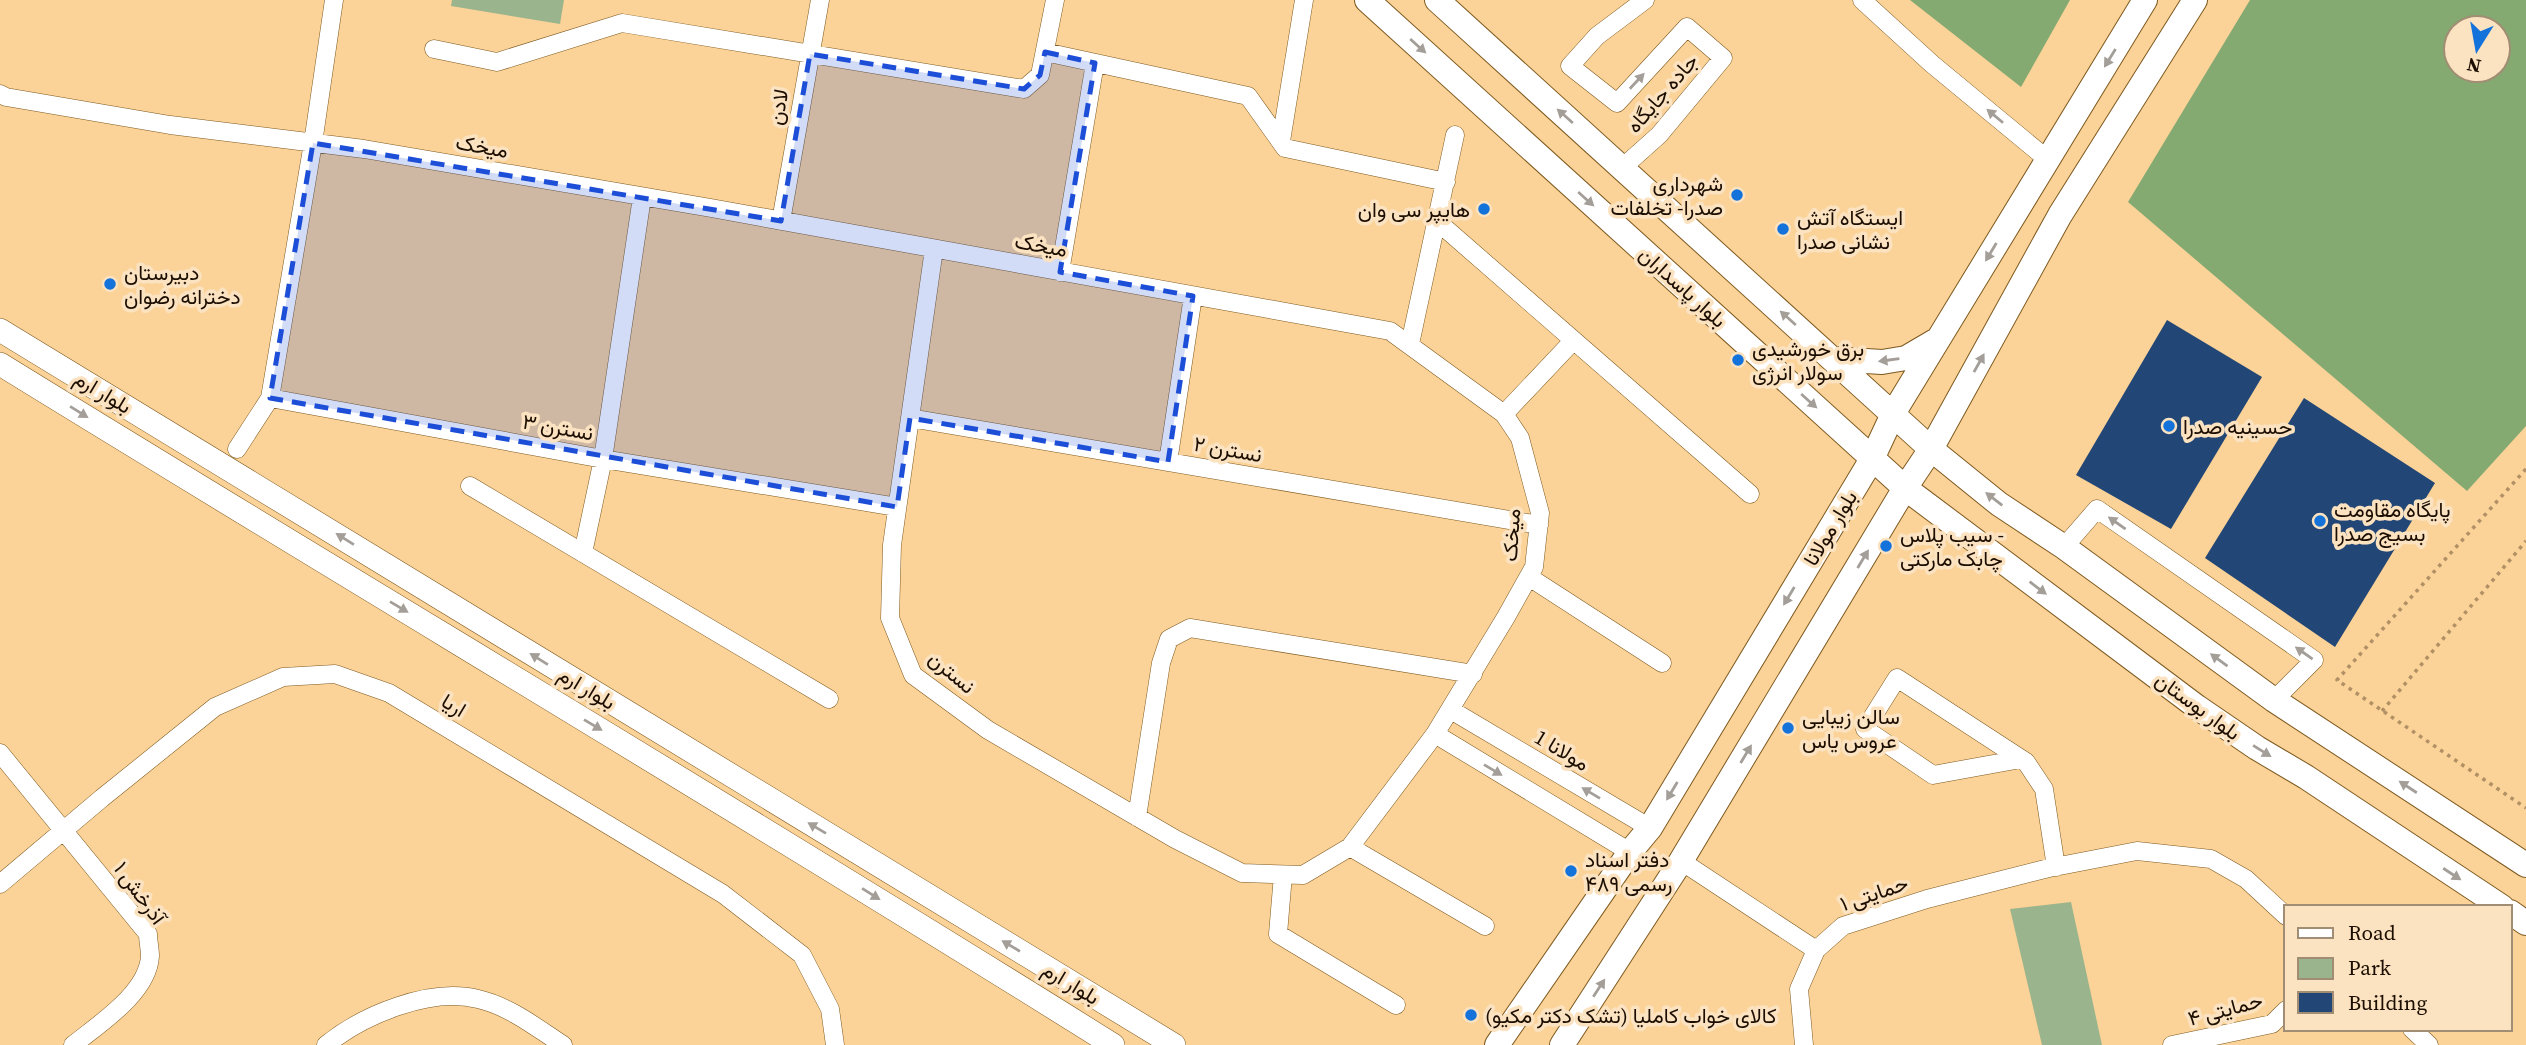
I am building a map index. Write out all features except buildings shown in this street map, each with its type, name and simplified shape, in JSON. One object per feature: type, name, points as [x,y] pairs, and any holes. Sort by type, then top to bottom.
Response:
[{"type":"main road","name":"بلوار پاسداران","points":[[1367,0],[1905,488]]},
{"type":"main road","points":[[1437,0],[1894,412],[1931,449],[1998,504],[2064,547],[2274,700],[2526,865]]},
{"type":"main road","name":"بلوار مولانا","points":[[1497,1045],[1630,852],[1650,828],[1872,459],[1894,412],[2145,0]]},
{"type":"main road","name":"بلوار مولانا","points":[[1562,1045],[1681,861],[1931,449],[2060,215],[2195,0]]},
{"type":"main road","points":[[1834,359],[1882,362],[1906,358],[1938,339]]},
{"type":"main road","name":"بلوار بوستان","points":[[1905,488],[2197,707],[2499,905]]},
{"type":"street","points":[[237,449],[270,398],[334,0]]},
{"type":"street","name":"لادن","points":[[781,221],[820,0]]},
{"type":"street","points":[[434,49],[497,62],[622,23],[1024,89],[1040,75],[1055,0]]},
{"type":"street","points":[[1280,141],[1304,0]]},
{"type":"street","name":"جاده جایگاه","points":[[1622,168],[1659,135],[1723,58],[1687,27],[1617,103],[1570,66],[1597,36],[1645,0]]},
{"type":"street","points":[[1862,0],[1932,65],[2047,159]]},
{"type":"street","points":[[1045,52],[1248,96],[1285,148],[1446,183]]},
{"type":"street","points":[[1060,272],[1095,63]]},
{"type":"street","name":"میخک","points":[[0,94],[170,125],[378,152],[642,197],[1390,331],[1504,414],[1520,438],[1540,513],[1534,567],[1435,734],[1350,847],[1303,875]]},
{"type":"street","points":[[1410,344],[1455,135]]},
{"type":"street","points":[[583,553],[603,458],[642,197]]},
{"type":"street","points":[[1438,222],[1750,494]]},
{"type":"street","name":"نسترن","points":[[934,249],[892,545],[890,618],[913,675],[988,730],[1137,817],[1242,873],[1303,875]]},
{"type":"street","points":[[1168,462],[1192,296]]},
{"type":"street","name":"بلوار ارم","points":[[0,330],[1174,1045]]},
{"type":"street","points":[[1504,414],[1573,341]]},
{"type":"street","points":[[36,386],[51,360]]},
{"type":"street","name":"بلوار ارم","points":[[0,363],[758,824],[1113,1045]]},
{"type":"street","name":"نسترن ۳","points":[[270,398],[897,507]]},
{"type":"street","name":"نسترن ۲","points":[[910,418],[1539,525]]},
{"type":"street","points":[[470,486],[829,699]]},
{"type":"street","points":[[2064,547],[2097,509],[2314,660],[2274,700]]},
{"type":"street","points":[[1529,577],[1662,663]]},
{"type":"street","points":[[1137,817],[1161,663],[1169,639],[1190,628],[1473,674]]},
{"type":"street","name":"اریا","points":[[0,884],[215,707],[283,677],[335,674],[389,693],[723,894],[802,955],[830,1009],[835,1045]]},
{"type":"street","points":[[2021,759],[1933,775],[1865,729],[1897,678],[2026,762],[2043,789],[2053,867]]},
{"type":"street","name":"مولانا 1","points":[[1451,710],[1650,828]]},
{"type":"street","points":[[1435,734],[1630,852]]},
{"type":"street","name":"آذرخش ۱","points":[[0,753],[148,934],[150,958],[141,983],[113,1012],[73,1045]]},
{"type":"street","points":[[1350,847],[1485,926]]},
{"type":"street","name":"حمایتی ۱","points":[[1804,1045],[1799,989],[1816,950],[1843,926],[1927,899],[2053,867],[2137,851],[2211,859],[2246,879],[2284,914]]},
{"type":"street","points":[[1681,861],[1816,950]]},
{"type":"street","points":[[1283,875],[1278,934],[1396,1005]]},
{"type":"street","points":[[326,1045],[388,1009],[431,997],[477,998],[515,1014],[564,1045]]},
{"type":"street","name":"حمایتی ۴","points":[[2172,1045],[2272,1024],[2284,1012]]},
{"type":"street","points":[[2414,1031],[2429,1045]]},
{"type":"path","points":[[2526,469],[2337,680],[2526,808]]},
{"type":"path","points":[[2382,711],[2526,541]]},
{"type":"highlighted area","points":[[1045,52],[1095,63],[1060,272],[1193,296],[1168,462],[910,418],[897,507],[270,398],[313,143],[781,221],[810,54],[1024,89],[1040,75]]},
{"type":"green space","points":[[452,0],[564,0],[560,24],[451,6]]},
{"type":"green space","points":[[1910,0],[2070,0],[2021,87]]},
{"type":"green space","points":[[2250,0],[2526,0],[2526,426],[2467,491],[2128,202]]},
{"type":"green space","points":[[2071,902],[2102,1045],[2042,1045],[2010,909]]},
{"type":"place","name":"شهرداری صدرا- تخلفات","points":[[1737,195]]},
{"type":"place","name":"هایپر سی وان","points":[[1484,209]]},
{"type":"place","name":"ایستگاه آتش نشانی صدرا","points":[[1783,229]]},
{"type":"place","name":"دبیرستان دخترانه رضوان","points":[[110,284]]},
{"type":"place","name":"برق خورشیدی سولار انرژی","points":[[1738,360]]},
{"type":"place","name":"حسینیه صدرا","points":[[2169,426]]},
{"type":"place","name":"پایگاه مقاومت بسیج صدرا","points":[[2320,521]]},
{"type":"place","name":"سیب پلاس - چابک مارکتی","points":[[1886,546]]},
{"type":"place","name":"سالن زیبایی عروس یاس","points":[[1788,728]]},
{"type":"place","name":"دفتر اسناد رسمی ۴۸۹","points":[[1571,871]]},
{"type":"place","name":"کالای خواب کاملیا (تشک دکتر مکیو)","points":[[1471,1015]]}]
